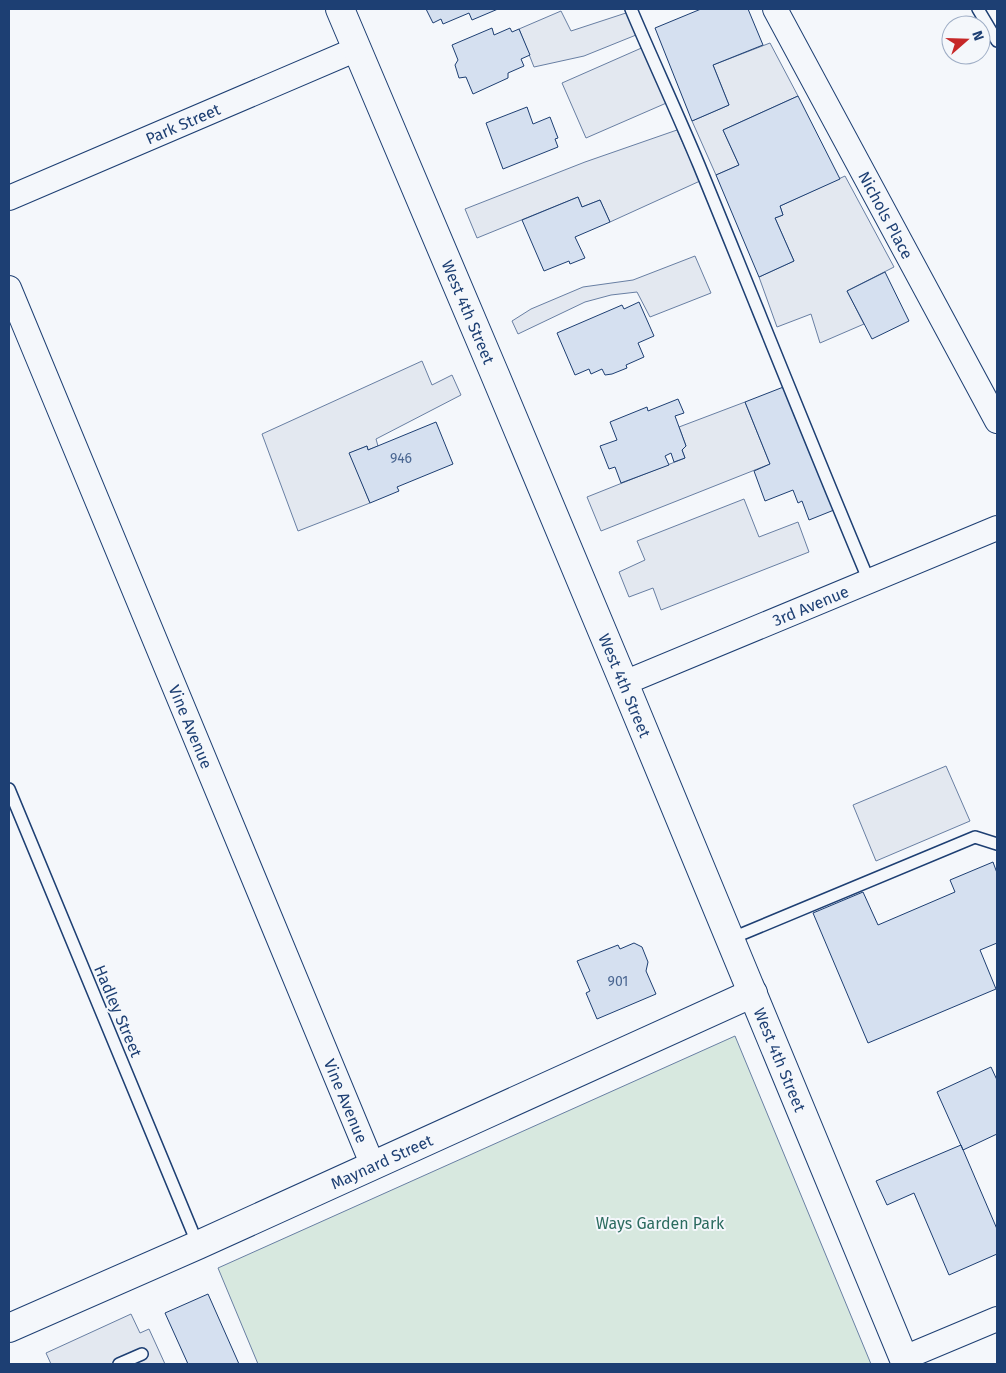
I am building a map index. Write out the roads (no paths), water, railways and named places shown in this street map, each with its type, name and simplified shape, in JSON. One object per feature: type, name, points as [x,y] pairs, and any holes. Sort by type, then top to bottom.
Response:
[{"type":"main road","name":"West 4th Street","points":[[340,9],[497,379],[905,1361]]},
{"type":"main road","name":"Maynard Street","points":[[9,1328],[198,1245],[753,993]]},
{"type":"street","name":"Nichols Place","points":[[775,9],[997,421]]},
{"type":"street","name":"Park Street","points":[[9,198],[357,49]]},
{"type":"street","name":"Vine Avenue","points":[[9,288],[373,1166]]},
{"type":"street","name":"3rd Avenue","points":[[624,683],[997,528]]},
{"type":"street","points":[[905,1361],[997,1319]]},
{"type":"lane","points":[[631,9],[698,162],[869,581]]},
{"type":"lane","points":[[978,9],[997,41]]},
{"type":"lane","name":"Hadley Street","points":[[9,789],[198,1245]]},
{"type":"lane","points":[[730,939],[975,837],[997,844]]},
{"type":"lane","points":[[119,1364],[142,1354]]},
{"type":"park label","name":"Ways Garden Park","points":[[660,1223]]}]
